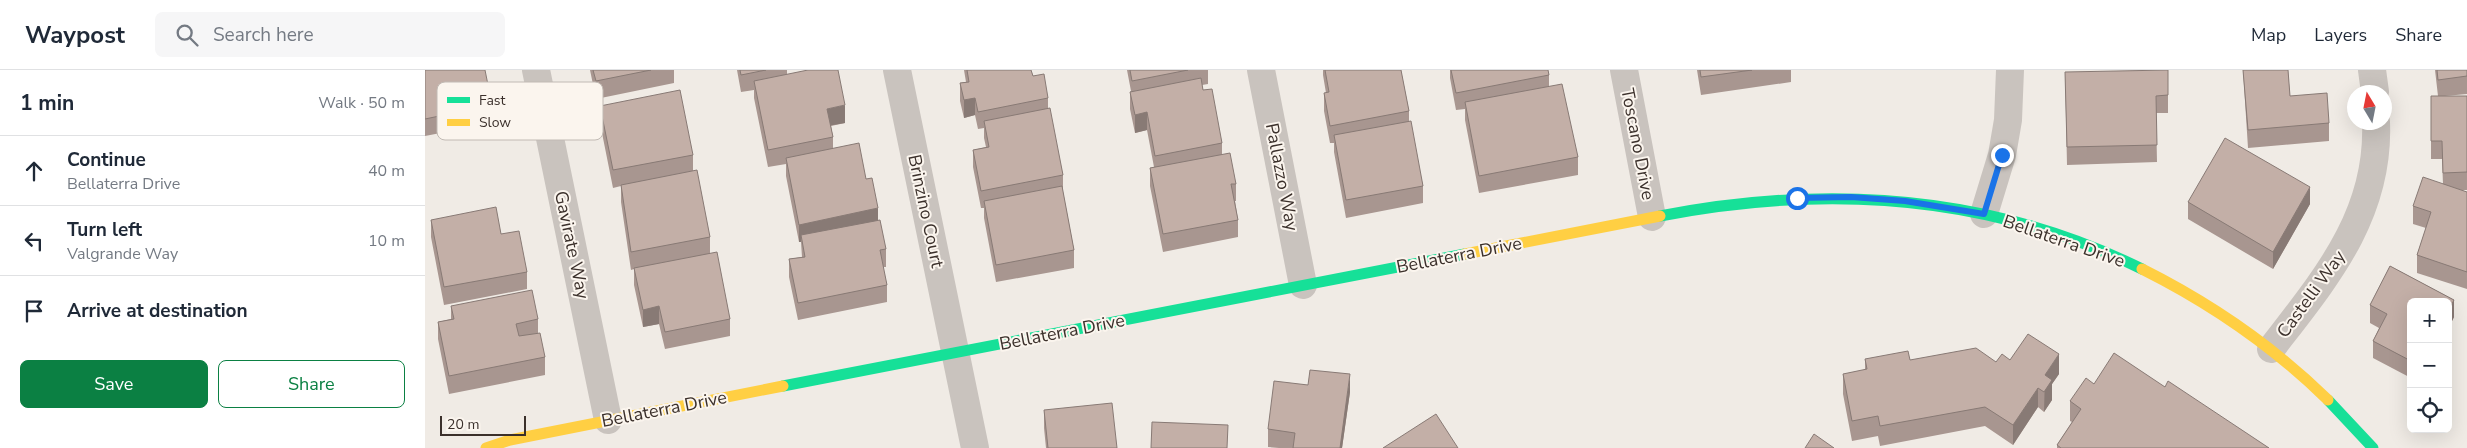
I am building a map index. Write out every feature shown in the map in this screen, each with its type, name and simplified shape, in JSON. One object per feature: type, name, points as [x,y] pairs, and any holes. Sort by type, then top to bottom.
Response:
[{"type":"street","name":"Brinzino Court","points":[[897,70],[975,448]]},
{"type":"street","name":"Pallazzo Way","points":[[1261,70],[1303,285]]},
{"type":"street","name":"Toscano Drive","points":[[1624,70],[1652,217]]},
{"type":"street","points":[[1984,214],[2002,155],[2009,120],[2011,70]]},
{"type":"street","points":[[2372,70],[2374,85]]},
{"type":"street","name":"Castelli Way","points":[[2271,349],[2332,270],[2355,228],[2370,183],[2377,130]]},
{"type":"street","name":"Gavirate Way","points":[[550,140],[608,420]]},
{"type":"street","name":"Bellaterra Drive","points":[[486,448],[510,440],[608,420],[1652,217],[1743,202],[1851,197],[1905,201],[1984,214],[2036,228],[2086,245],[2135,266],[2205,304],[2271,349],[2332,403],[2373,448]]},
{"type":"building","points":[[425,70],[485,70],[487,82],[437,82],[437,116],[425,119]]},
{"type":"building","points":[[593,70],[651,70],[596,81]]},
{"type":"building","points":[[740,70],[766,70],[741,75]]},
{"type":"building","points":[[808,70],[838,70],[845,105],[827,109],[833,137],[768,150],[754,81]]},
{"type":"building","points":[[967,70],[1031,70],[1033,76],[1044,74],[1048,98],[978,112],[975,98],[964,100],[960,83],[969,82]]},
{"type":"building","points":[[1130,70],[1188,70],[1132,81]]},
{"type":"building","points":[[1325,70],[1401,70],[1409,111],[1330,126],[1324,93],[1329,92]]},
{"type":"building","points":[[1451,70],[1548,70],[1549,75],[1456,93]]},
{"type":"building","points":[[1700,70],[1752,70],[1701,77]]},
{"type":"building","points":[[2168,70],[2168,95],[2156,96],[2157,145],[2067,147],[2065,72]]},
{"type":"building","points":[[2243,70],[2288,70],[2290,96],[2327,93],[2329,123],[2248,130]]},
{"type":"building","points":[[2437,70],[2467,70],[2467,76],[2438,80]]},
{"type":"building","points":[[1201,78],[1203,90],[1212,89],[1222,143],[1155,156],[1147,112],[1135,115],[1130,92]]},
{"type":"building","points":[[1562,84],[1578,157],[1479,176],[1465,102]]},
{"type":"building","points":[[680,90],[693,155],[613,170],[603,121],[603,105]]},
{"type":"building","points":[[2431,96],[2467,96],[2467,172],[2443,173],[2442,141],[2431,141]]},
{"type":"building","points":[[1050,108],[1063,175],[981,191],[973,150],[989,147],[984,121]]},
{"type":"building","points":[[1411,121],[1423,186],[1346,200],[1334,135]]},
{"type":"building","points":[[2225,138],[2310,187],[2273,252],[2188,202]]},
{"type":"building","points":[[859,143],[866,179],[872,178],[878,208],[799,225],[786,158]]},
{"type":"building","points":[[1230,153],[1236,184],[1231,184],[1238,220],[1163,234],[1150,168]]},
{"type":"building","points":[[697,170],[710,237],[631,252],[621,185]]},
{"type":"building","points":[[2423,177],[2467,192],[2467,272],[2417,255],[2431,212],[2413,206]]},
{"type":"building","points":[[1062,186],[1074,250],[996,265],[984,201]]},
{"type":"building","points":[[496,207],[501,234],[519,231],[527,272],[444,287],[431,220]]},
{"type":"building","points":[[880,220],[886,249],[880,250],[887,285],[798,303],[789,259],[805,257],[801,235]]},
{"type":"building","points":[[717,252],[730,319],[665,332],[659,306],[643,310],[634,268]]},
{"type":"building","points":[[2390,266],[2450,298],[2407,298],[2407,359],[2373,341],[2387,314],[2370,305]]},
{"type":"building","points":[[532,290],[538,319],[516,324],[519,336],[540,333],[545,357],[449,376],[438,322],[454,319],[451,306]]},
{"type":"building","points":[[2028,334],[2059,354],[2045,375],[2052,380],[2044,392],[2038,388],[2013,425],[1985,407],[1880,426],[1878,416],[1852,421],[1843,374],[1867,369],[1865,359],[1908,351],[1910,360],[1976,348],[1996,362],[2002,354],[2010,360]]},
{"type":"building","points":[[2114,353],[2165,387],[2168,381],[2269,448],[2061,448],[2057,445],[2081,409],[2070,401],[2086,378],[2094,384]]},
{"type":"building","points":[[1310,370],[1350,374],[1340,448],[1293,448],[1295,433],[1268,429],[1274,381],[1308,385]]},
{"type":"building","points":[[1112,403],[1117,448],[1048,448],[1044,410]]},
{"type":"building","points":[[1436,414],[1458,448],[1383,448]]},
{"type":"building","points":[[1152,422],[1228,425],[1227,448],[1151,448]]},
{"type":"building","points":[[1814,434],[1834,448],[1805,448]]},
{"type":"traffic: fast","points":[[1660,216],[1722,206],[1783,200],[1844,199],[1905,202],[1965,210],[2025,224],[2084,244],[2142,269]]},
{"type":"traffic: fast","points":[[783,386],[1465,254]]},
{"type":"traffic: fast","points":[[2328,400],[2373,448]]},
{"type":"traffic: slow","points":[[1465,254],[1660,216]]},
{"type":"traffic: slow","points":[[2142,269],[2192,296],[2240,327],[2307,380],[2328,400]]},
{"type":"traffic: slow","points":[[486,448],[510,440],[783,386]]},
{"type":"route","points":[[1797,198],[1851,197],[1905,201],[1984,214],[2002,155]]}]
